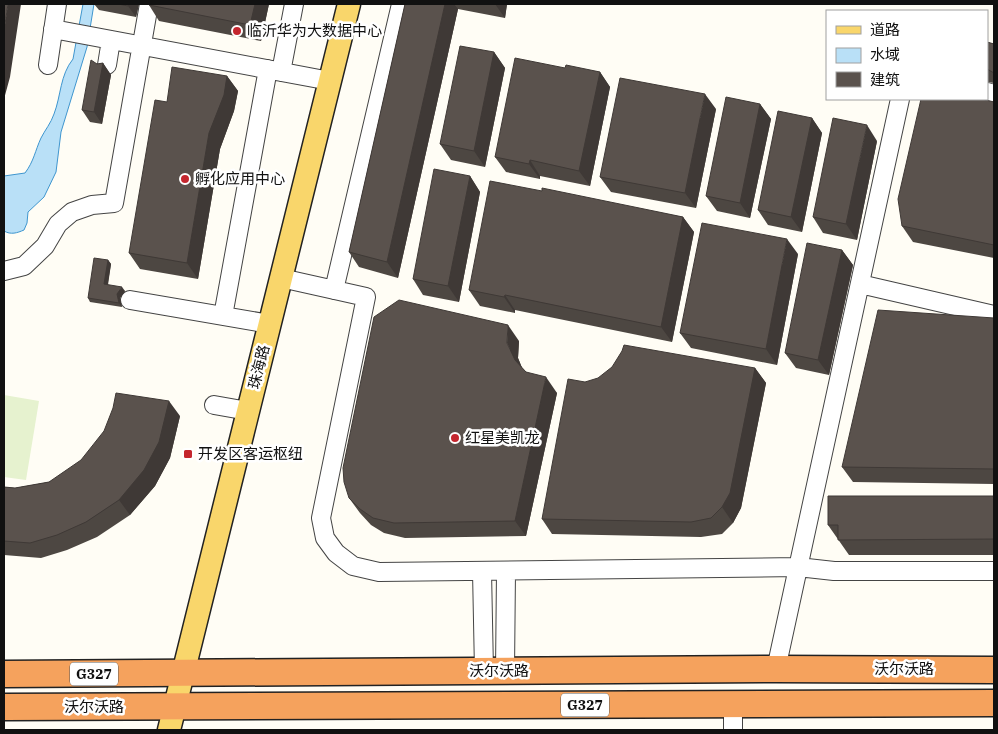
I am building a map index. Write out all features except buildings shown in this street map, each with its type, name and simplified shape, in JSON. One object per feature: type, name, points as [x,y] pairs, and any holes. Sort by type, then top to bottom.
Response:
[{"type":"highway","name":"沃尔沃路","points":[[4,674],[776,669],[994,670]]},
{"type":"highway","name":"沃尔沃路","points":[[4,707],[172,719],[733,704],[994,703]]},
{"type":"main road","name":"珠海路","points":[[172,719],[349,4]]},
{"type":"street","points":[[48,65],[57,4]]},
{"type":"street","points":[[4,271],[24,266],[45,246],[58,224],[72,212],[92,205],[114,202],[148,4]]},
{"type":"street","points":[[223,316],[274,71],[294,4]]},
{"type":"street","points":[[334,290],[401,4]]},
{"type":"street","points":[[53,29],[330,81]]},
{"type":"street","points":[[107,65],[111,40]]},
{"type":"street","points":[[776,669],[900,100]]},
{"type":"street","points":[[281,278],[366,297],[322,518],[325,538],[336,553],[353,566],[379,572],[798,568],[834,571],[994,571]]},
{"type":"street","points":[[860,284],[994,315]]},
{"type":"street","points":[[130,300],[270,324]]},
{"type":"street","points":[[214,405],[248,411]]},
{"type":"street","points":[[813,497],[832,497]]},
{"type":"street","points":[[482,571],[494,671]]},
{"type":"street","points":[[494,671],[506,571]]},
{"type":"street","points":[[733,704],[733,730]]},
{"type":"green space","points":[[4,395],[39,401],[26,480],[4,477]]},
{"type":"water","points":[[83,4],[94,4],[87,47],[61,132],[56,172],[44,197],[28,212],[24,230],[9,233],[4,231],[4,176],[25,173],[53,117],[63,79],[73,59]]},
{"type":"place","name":"临沂华为大数据中心","points":[[237,31]]},
{"type":"place","name":"孵化应用中心","points":[[185,179]]},
{"type":"place","name":"红星美凯龙","points":[[455,438]]},
{"type":"place","name":"开发区客运枢纽","points":[[188,454]]}]
